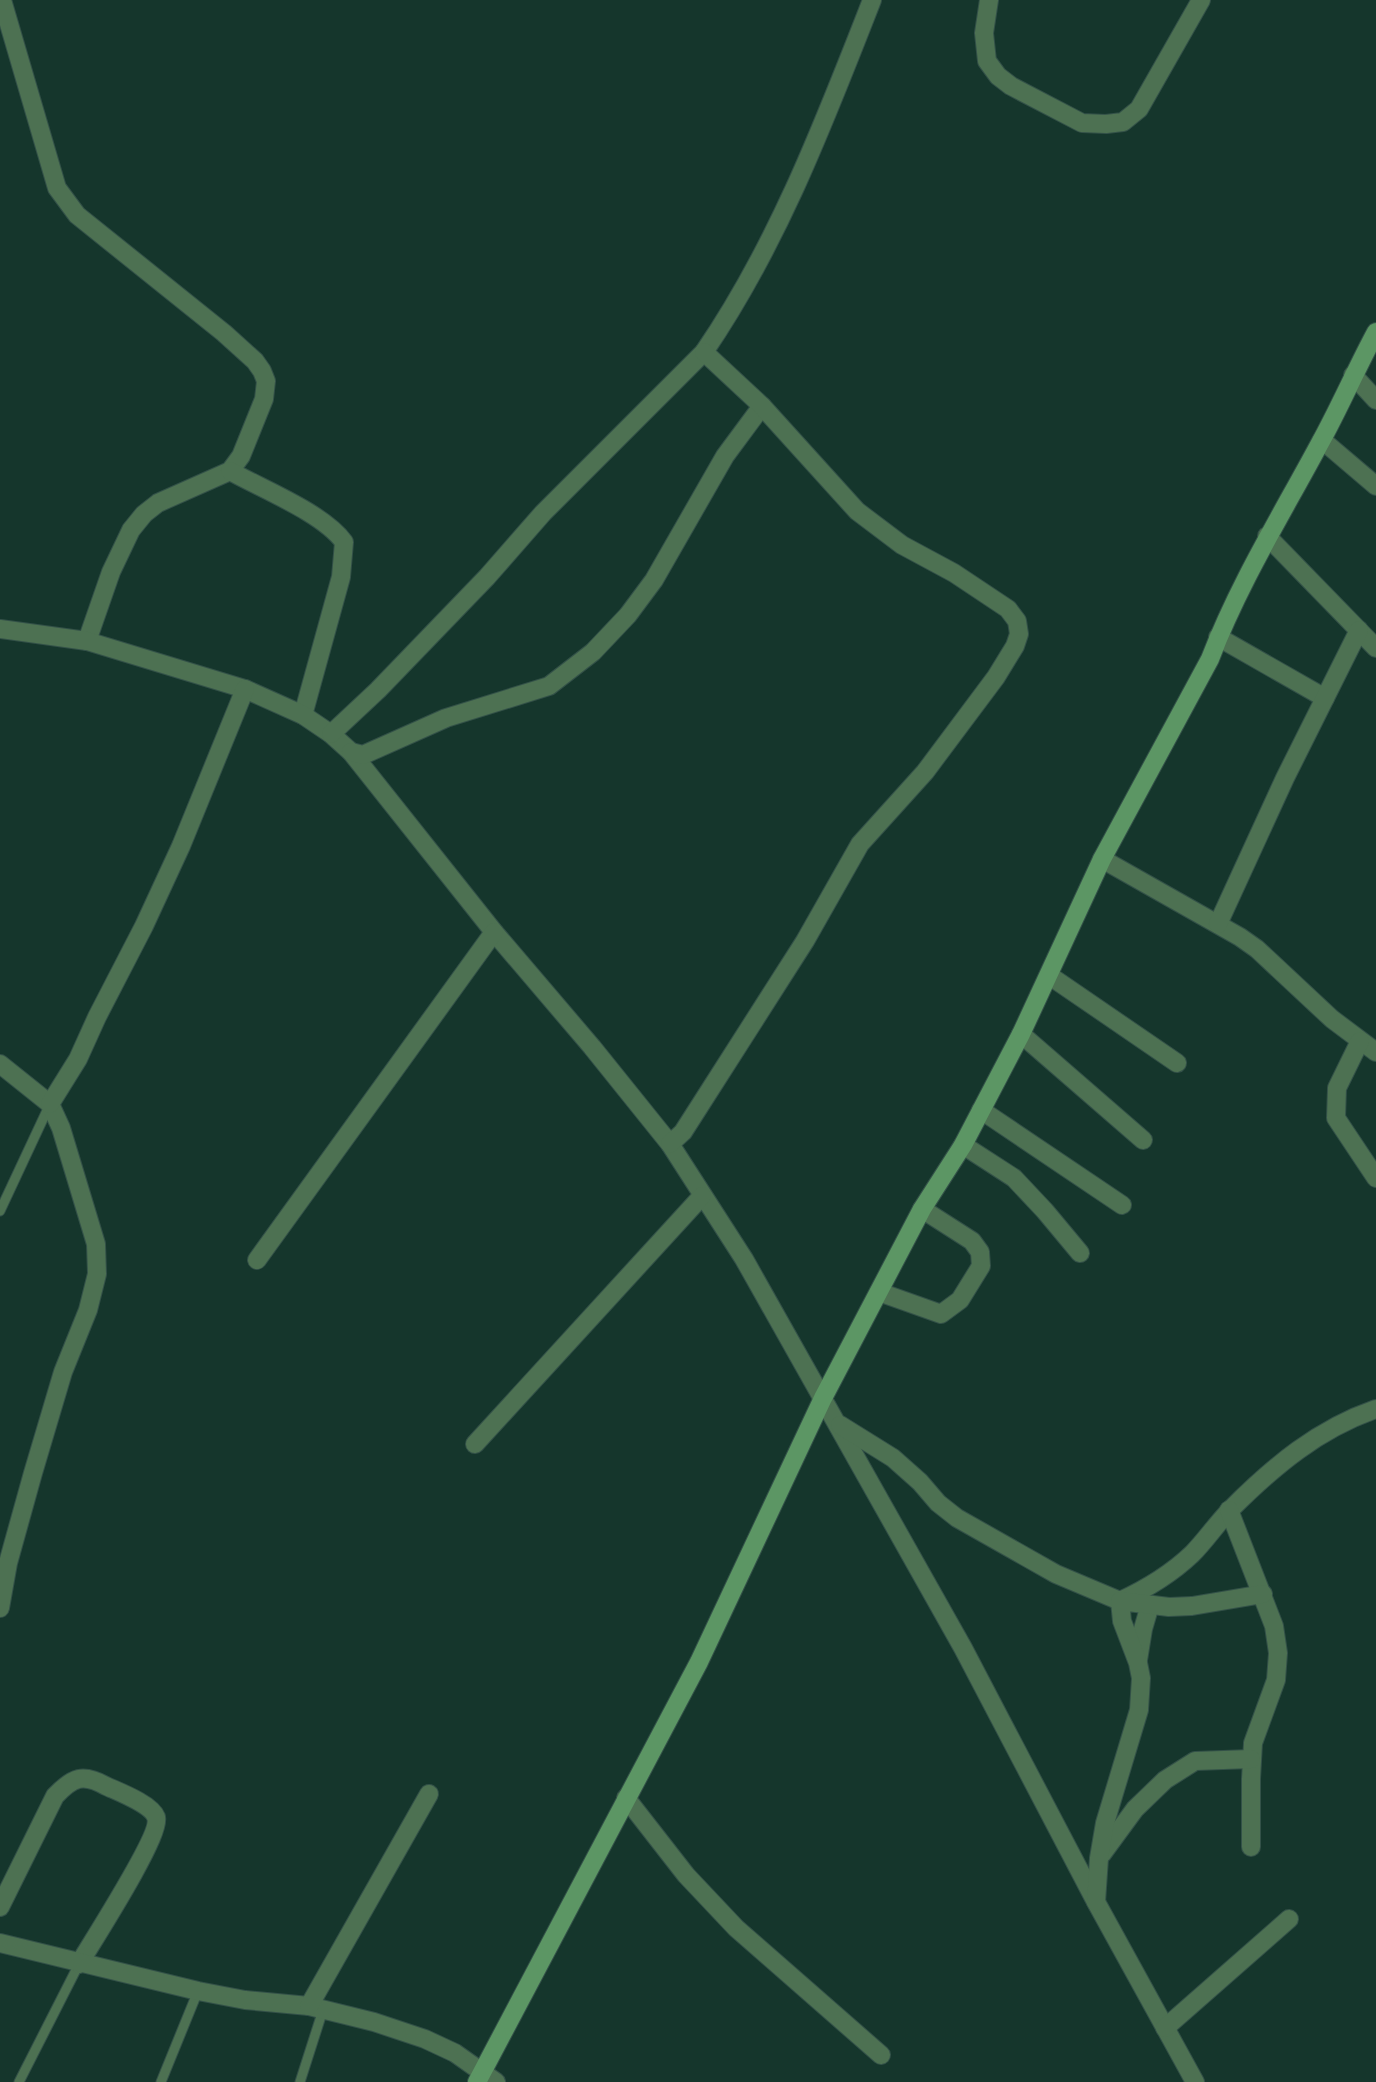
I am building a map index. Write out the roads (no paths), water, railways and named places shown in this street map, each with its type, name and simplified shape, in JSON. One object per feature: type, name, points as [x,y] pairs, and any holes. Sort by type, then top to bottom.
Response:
[{"type":"main road","points":[[486,2079],[626,1798],[699,1662],[823,1398],[922,1209],[963,1144],[1021,1034],[1102,859],[1210,659],[1267,536],[1322,440],[1376,332]]},
{"type":"street","points":[[2,0],[57,188],[77,215],[255,360],[265,381],[264,399],[241,456],[230,471],[158,503],[144,514],[131,530],[111,572],[88,641]]},
{"type":"street","points":[[331,734],[378,690],[487,577],[543,513],[704,352],[722,327],[805,167],[872,0]]},
{"type":"street","points":[[989,0],[984,33],[987,61],[998,76],[1011,86],[1082,122],[1106,124],[1123,122],[1139,109],[1201,0]]},
{"type":"street","points":[[670,1144],[682,1132],[805,941],[860,844],[925,772],[996,677],[1016,646],[1019,634],[1017,621],[1008,608],[954,573],[902,545],[857,511],[762,406],[704,352]]},
{"type":"street","points":[[1353,375],[1376,400]]},
{"type":"street","points":[[351,752],[363,755],[446,718],[549,686],[593,652],[628,615],[654,580],[725,456],[762,406]]},
{"type":"street","points":[[1322,440],[1376,486]]},
{"type":"street","points":[[230,471],[319,519],[337,532],[344,542],[341,577],[303,715]]},
{"type":"street","points":[[1267,536],[1376,648]]},
{"type":"street","points":[[0,629],[88,641],[245,689],[303,715],[351,752],[494,932],[592,1046],[670,1144],[744,1259],[963,1648],[1096,1902],[1195,2082]]},
{"type":"street","points":[[1218,924],[1285,778],[1359,630]]},
{"type":"street","points":[[1219,637],[1325,698]]},
{"type":"street","points":[[50,1104],[78,1059],[144,926],[181,846],[245,689]]},
{"type":"street","points":[[1102,859],[1257,949],[1332,1019],[1376,1052]]},
{"type":"street","points":[[257,1260],[494,932]]},
{"type":"street","points":[[1050,976],[1177,1063]]},
{"type":"street","points":[[1021,1034],[1143,1140]]},
{"type":"street","points":[[1360,1041],[1337,1088],[1336,1118],[1376,1178]]},
{"type":"street","points":[[0,1064],[50,1104],[66,1141],[96,1244],[97,1274],[88,1310],[60,1385],[4,1562],[0,1608]]},
{"type":"street","points":[[981,1110],[1122,1205]]},
{"type":"street","points":[[963,1144],[1014,1178],[1080,1253]]},
{"type":"street","points":[[475,1444],[702,1196]]},
{"type":"street","points":[[879,1292],[941,1314],[960,1300],[981,1266],[981,1252],[972,1241],[922,1209]]},
{"type":"street","points":[[1120,1601],[1160,1580],[1171,1571],[1192,1553],[1229,1510],[1307,1442],[1376,1409]]},
{"type":"street","points":[[838,1425],[893,1458],[957,1518],[1056,1574],[1120,1601],[1192,1606],[1263,1594]]},
{"type":"street","points":[[1229,1510],[1274,1626],[1278,1653],[1276,1680],[1260,1721],[1251,1759],[1251,1847]]},
{"type":"street","points":[[1096,1902],[1105,1823],[1139,1710],[1141,1678],[1122,1621],[1120,1601]]},
{"type":"street","points":[[1138,1663],[1139,1647],[1150,1605]]},
{"type":"street","points":[[1099,1858],[1135,1809],[1165,1780],[1195,1761],[1251,1759]]},
{"type":"street","points":[[0,1906],[55,1796],[67,1783],[78,1778],[93,1779],[150,1808],[156,1817],[156,1827],[146,1851],[79,1964]]},
{"type":"street","points":[[316,2008],[429,1794]]},
{"type":"street","points":[[626,1798],[686,1875],[736,1928],[881,2055]]},
{"type":"street","points":[[1165,2028],[1289,1919]]},
{"type":"street","points":[[0,1943],[198,1991],[245,2000],[316,2008],[374,2022],[425,2039],[456,2053],[486,2079]]},
{"type":"lane","points":[[0,1211],[50,1104]]},
{"type":"lane","points":[[19,2082],[79,1964]]},
{"type":"lane","points":[[162,2082],[198,1991]]},
{"type":"lane","points":[[300,2082],[316,2008]]}]
